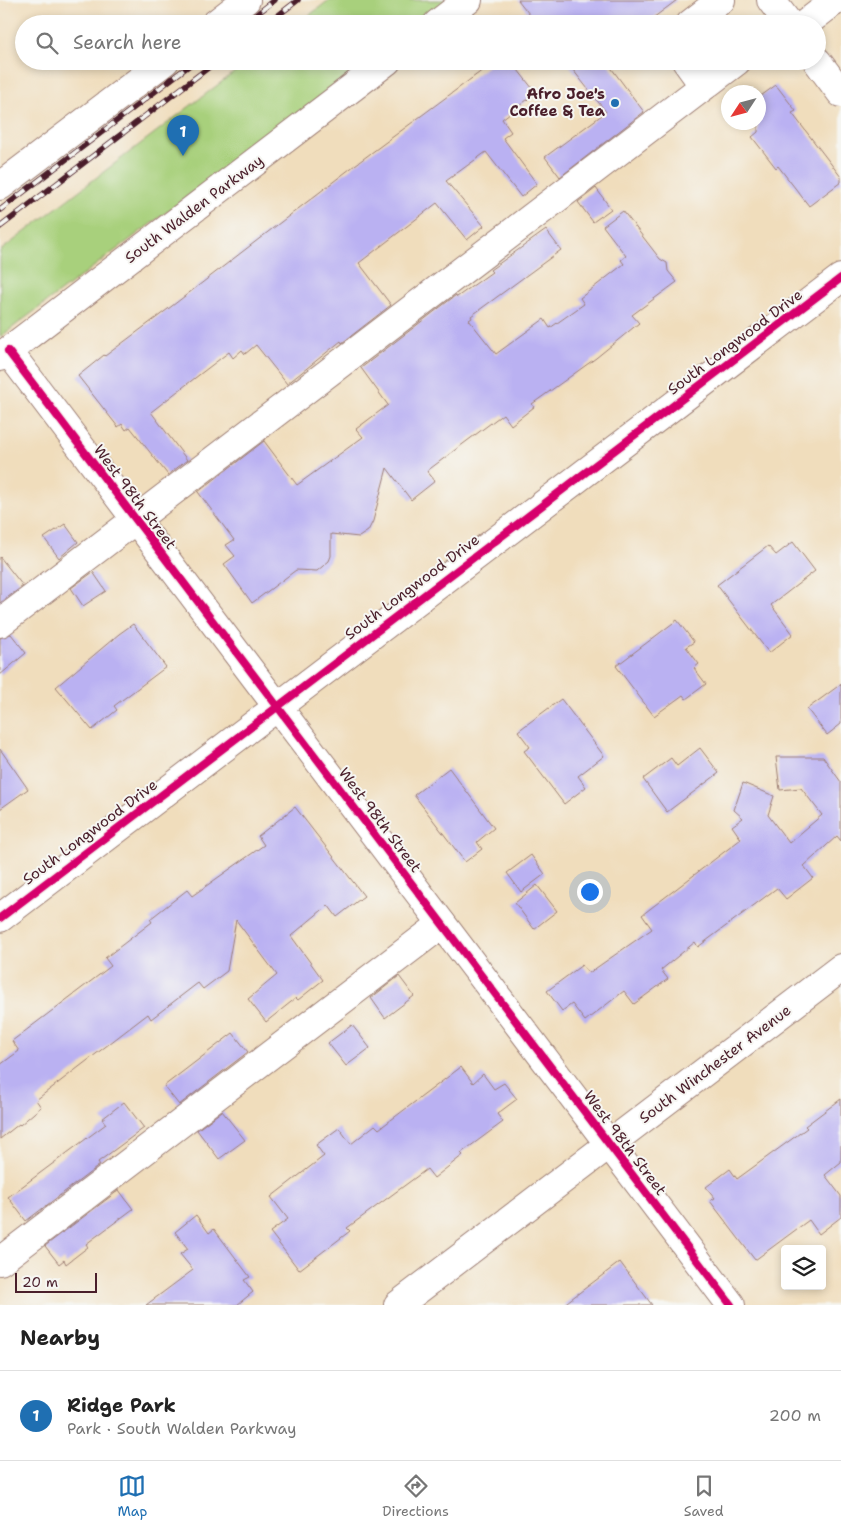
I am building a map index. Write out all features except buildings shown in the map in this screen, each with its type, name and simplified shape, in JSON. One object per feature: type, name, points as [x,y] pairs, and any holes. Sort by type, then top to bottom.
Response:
[{"type":"street","points":[[227,15],[246,0]]},
{"type":"street","points":[[449,15],[468,0]]},
{"type":"street","points":[[702,15],[721,0]]},
{"type":"street","points":[[771,0],[785,15]]},
{"type":"street","points":[[807,15],[836,0]]},
{"type":"street","points":[[0,186],[153,70]]},
{"type":"street","name":"South Walden Parkway","points":[[4,354],[376,70]]},
{"type":"street","points":[[692,70],[704,86]]},
{"type":"street","points":[[0,623],[725,70]]},
{"type":"street","points":[[824,70],[841,93]]},
{"type":"street","name":"South Longwood Drive","points":[[0,918],[841,278]]},
{"type":"street","name":"West 98th Street","points":[[4,354],[135,520],[278,707],[731,1305]]},
{"type":"street","points":[[0,1261],[442,924]]},
{"type":"street","name":"South Winchester Avenue","points":[[398,1305],[841,968]]},
{"type":"green space","points":[[329,0],[450,0],[430,15],[310,15]]},
{"type":"green space","points":[[237,70],[356,70],[0,337],[0,251]]},
{"type":"railway","points":[[256,15],[275,0]]},
{"type":"railway","points":[[279,15],[298,0]]},
{"type":"railway","points":[[0,210],[183,70]]},
{"type":"railway","points":[[0,227],[205,70]]},
{"type":"cycle path","points":[[0,918],[841,278]]},
{"type":"cycle path","points":[[8,351],[731,1305]]},
{"type":"place","name":"Afro Joe's Coffee & Tea","points":[[615,103]]},
{"type":"place","name":"Ridge Park","points":[[183,156]]}]
